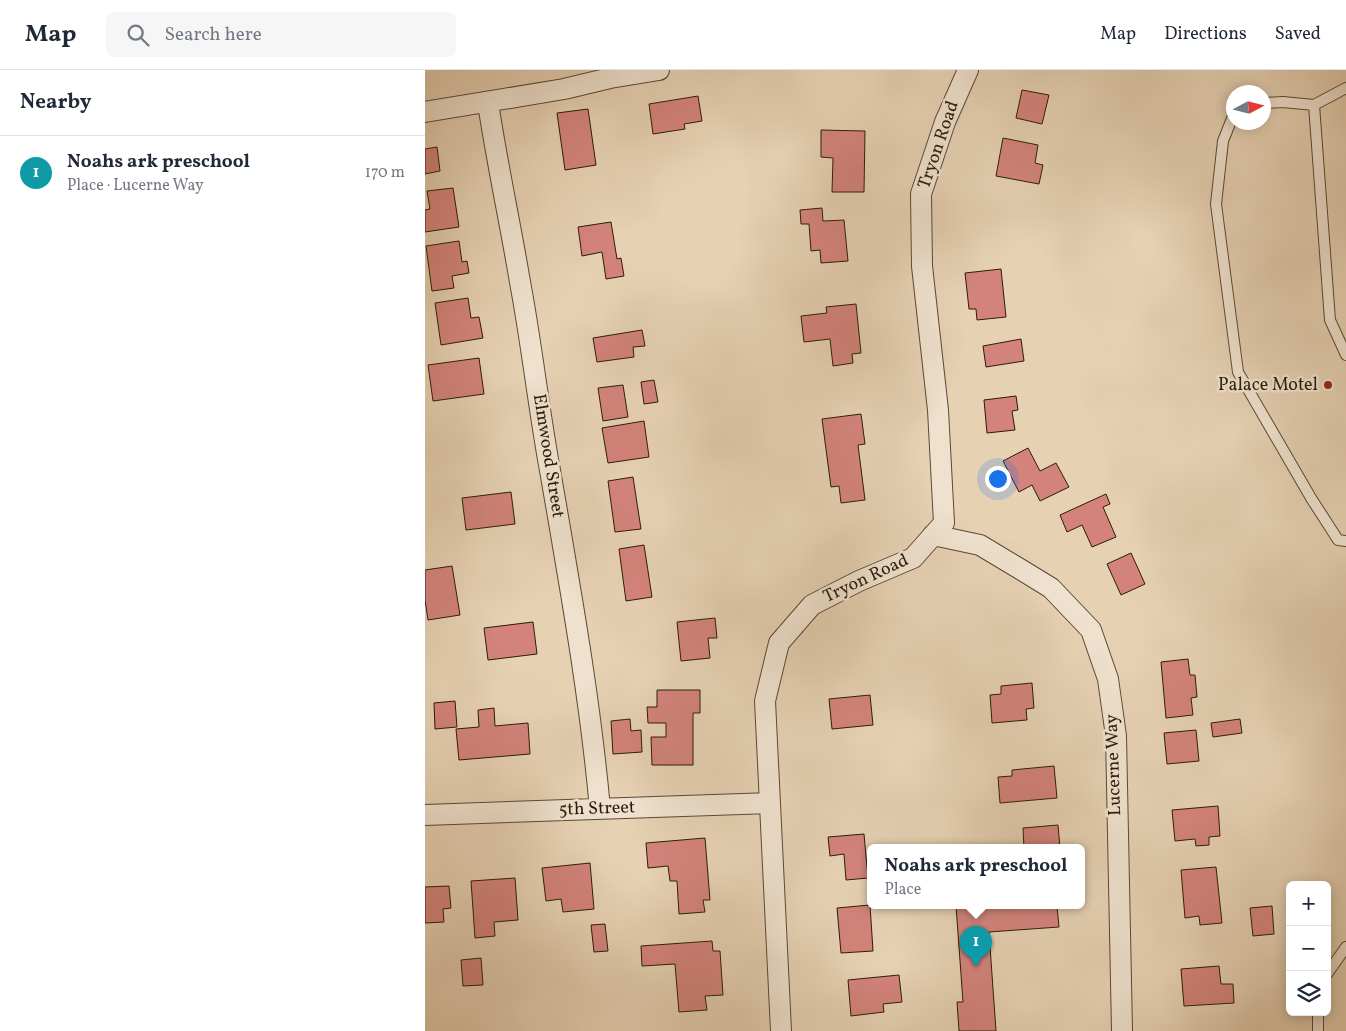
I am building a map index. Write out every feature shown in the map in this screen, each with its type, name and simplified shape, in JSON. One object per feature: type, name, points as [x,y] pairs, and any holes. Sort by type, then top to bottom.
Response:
[{"type":"street","points":[[425,112],[488,103],[659,70]]},
{"type":"street","name":"Tryon Road","points":[[781,1031],[765,701],[779,643],[812,605],[859,581],[913,558],[944,523],[938,410],[922,266],[921,194],[945,122],[968,70]]},
{"type":"street","name":"Elmwood Street","points":[[488,103],[572,589],[594,740],[600,809]]},
{"type":"street","name":"Lucerne Way","points":[[933,536],[980,545],[1051,588],[1091,630],[1108,679],[1116,736],[1122,1031]]},
{"type":"street","name":"5th Street","points":[[425,815],[769,803]]},
{"type":"lane","points":[[1271,103],[1314,105],[1346,88]]},
{"type":"lane","points":[[1314,105],[1330,320],[1346,355]]},
{"type":"lane","points":[[1227,130],[1223,141],[1216,204],[1238,372],[1311,498],[1338,540],[1346,542]]},
{"type":"lane","points":[[1329,971],[1346,947]]},
{"type":"lane","points":[[1317,1016],[1318,1031]]},
{"type":"building","points":[[1022,90],[1049,95],[1042,124],[1016,118]]},
{"type":"building","points":[[698,96],[702,121],[684,124],[685,129],[653,134],[649,104]]},
{"type":"building","points":[[588,109],[596,165],[565,170],[557,113]]},
{"type":"building","points":[[821,130],[865,131],[864,192],[832,192],[833,158],[821,157]]},
{"type":"building","points":[[1003,138],[1038,145],[1035,163],[1043,165],[1039,184],[996,176]]},
{"type":"building","points":[[437,147],[440,171],[425,174],[425,149]]},
{"type":"building","points":[[453,188],[459,227],[425,232],[425,210],[430,209],[427,191]]},
{"type":"building","points":[[822,208],[823,221],[844,220],[848,261],[821,263],[820,250],[811,251],[809,224],[801,224],[800,210]]},
{"type":"building","points":[[611,222],[617,259],[621,258],[624,276],[606,279],[602,252],[582,256],[578,227]]},
{"type":"building","points":[[459,241],[462,262],[467,261],[469,273],[452,276],[454,288],[432,291],[426,246]]},
{"type":"building","points":[[1001,269],[1006,317],[977,320],[976,309],[969,309],[965,273]]},
{"type":"building","points":[[468,298],[471,318],[479,317],[483,338],[441,345],[435,303]]},
{"type":"building","points":[[856,304],[861,353],[852,354],[853,363],[833,366],[830,339],[804,342],[801,316],[827,313],[826,307]]},
{"type":"building","points":[[642,330],[645,346],[633,347],[634,357],[597,362],[593,338]]},
{"type":"building","points":[[1021,339],[1024,361],[986,367],[983,346]]},
{"type":"building","points":[[479,358],[484,394],[433,401],[428,365]]},
{"type":"building","points":[[654,380],[658,402],[644,404],[641,382]]},
{"type":"building","points":[[623,385],[628,417],[603,421],[598,388]]},
{"type":"building","points":[[1016,396],[1018,410],[1012,411],[1015,430],[987,433],[984,400]]},
{"type":"building","points":[[861,414],[865,444],[858,445],[865,500],[841,503],[839,486],[831,487],[822,419]]},
{"type":"building","points":[[644,421],[649,457],[608,463],[602,428]]},
{"type":"building","points":[[1028,448],[1040,471],[1056,463],[1069,487],[1040,501],[1032,485],[1019,492],[1003,461]]},
{"type":"building","points":[[633,477],[641,529],[615,532],[608,481]]},
{"type":"building","points":[[511,492],[515,524],[466,530],[462,498]]},
{"type":"building","points":[[1106,494],[1110,504],[1103,507],[1116,537],[1092,547],[1082,525],[1067,532],[1060,515]]},
{"type":"building","points":[[644,545],[652,597],[626,601],[619,549]]},
{"type":"building","points":[[1131,553],[1145,584],[1121,595],[1107,564]]},
{"type":"building","points":[[452,566],[460,615],[428,620],[425,600],[425,570]]},
{"type":"building","points":[[715,618],[717,638],[708,638],[710,658],[681,661],[677,622]]},
{"type":"building","points":[[533,622],[537,654],[488,660],[484,628]]},
{"type":"building","points":[[1188,659],[1190,675],[1195,675],[1197,697],[1191,698],[1193,715],[1166,718],[1161,662]]},
{"type":"building","points":[[1032,683],[1034,708],[1026,709],[1027,720],[992,723],[990,695],[1001,694],[1001,686]]},
{"type":"building","points":[[657,690],[700,690],[700,713],[693,713],[693,765],[652,765],[651,737],[666,737],[666,723],[648,723],[647,707],[657,707]]},
{"type":"building","points":[[870,695],[873,725],[832,729],[829,699]]},
{"type":"building","points":[[455,701],[457,727],[435,729],[434,703]]},
{"type":"building","points":[[494,708],[495,726],[528,723],[530,754],[459,760],[456,729],[479,727],[478,710]]},
{"type":"building","points":[[630,719],[631,731],[641,730],[642,752],[613,754],[611,721]]},
{"type":"building","points":[[1240,719],[1242,733],[1213,737],[1211,723]]},
{"type":"building","points":[[1196,730],[1199,761],[1167,764],[1164,733]]},
{"type":"building","points":[[1054,766],[1057,798],[1000,803],[998,777],[1012,776],[1012,770]]},
{"type":"building","points":[[1218,806],[1220,836],[1209,837],[1209,845],[1196,846],[1195,839],[1175,841],[1172,810]]},
{"type":"building","points":[[1058,825],[1060,844],[1024,844],[1023,828]]},
{"type":"building","points":[[864,834],[867,878],[846,880],[844,854],[830,856],[828,837]]},
{"type":"building","points":[[705,838],[710,900],[703,900],[705,912],[679,914],[677,881],[670,881],[668,866],[648,868],[646,843]]},
{"type":"building","points":[[590,863],[594,909],[563,912],[561,899],[546,901],[542,868]]},
{"type":"building","points":[[1216,867],[1222,923],[1200,925],[1199,916],[1185,918],[1181,870]]},
{"type":"building","points":[[515,878],[518,920],[494,922],[495,936],[475,938],[471,881]]},
{"type":"building","points":[[449,886],[451,908],[443,909],[444,922],[425,923],[425,887]]},
{"type":"building","points":[[867,905],[867,909],[870,909],[873,951],[841,953],[837,908]]},
{"type":"building","points":[[1272,906],[1274,934],[1253,936],[1250,908]]},
{"type":"building","points":[[956,909],[1057,909],[1059,927],[989,932],[996,1031],[959,1031],[957,1002],[963,1002]]},
{"type":"building","points":[[605,924],[608,951],[594,952],[591,925]]},
{"type":"building","points":[[712,941],[713,951],[720,951],[723,995],[705,996],[707,1010],[679,1012],[675,964],[642,966],[641,946]]},
{"type":"building","points":[[481,958],[483,985],[463,986],[461,960]]},
{"type":"building","points":[[1219,966],[1221,984],[1233,984],[1234,1003],[1184,1006],[1181,969]]},
{"type":"building","points":[[899,975],[902,1002],[883,1004],[884,1012],[851,1016],[848,980]]},
{"type":"place","name":"Palace Motel","points":[[1328,385]]},
{"type":"place","name":"Noahs ark preschool","points":[[976,967]]}]
